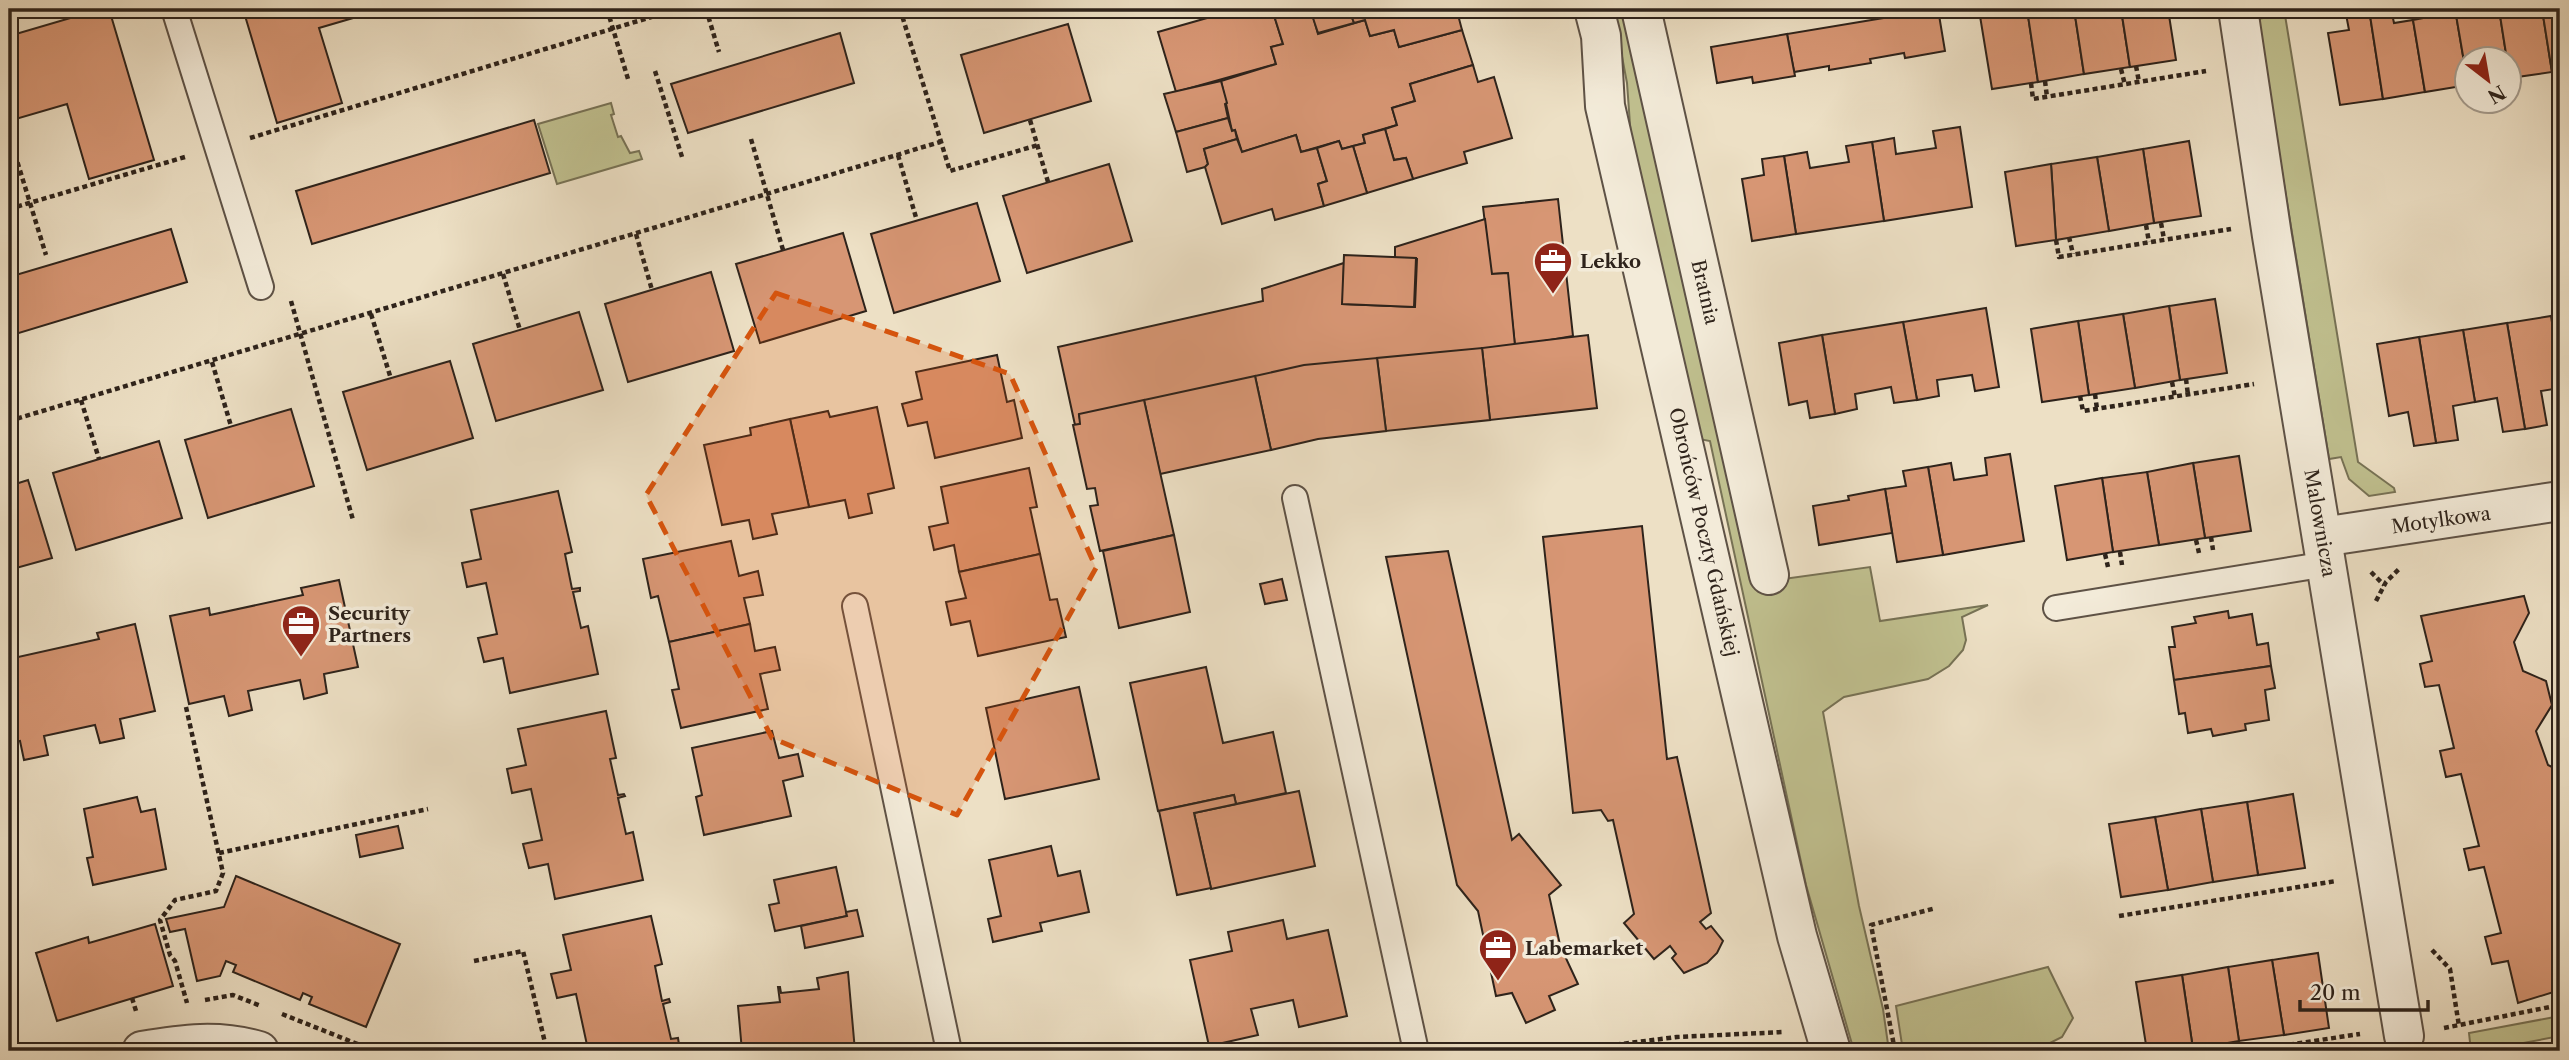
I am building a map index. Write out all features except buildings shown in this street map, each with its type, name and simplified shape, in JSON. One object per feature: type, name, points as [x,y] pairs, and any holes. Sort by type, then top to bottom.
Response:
[{"type":"street","name":"Obrońców Poczty Gdańskiej","points":[[1594,9],[1601,36],[1605,106],[1794,923],[1831,1051]]},
{"type":"street","name":"Bratnia","points":[[1641,9],[1769,575]]},
{"type":"street","name":"Malownicza","points":[[2238,9],[2272,236],[2404,1036]]},
{"type":"street","name":"Motylkowa","points":[[2325,550],[2560,501]]},
{"type":"street","points":[[142,1051],[216,1042],[259,1051]]},
{"type":"lane","points":[[174,9],[261,287]]},
{"type":"lane","points":[[1295,498],[1416,1051]]},
{"type":"lane","points":[[2056,608],[2325,550]]},
{"type":"lane","points":[[855,606],[949,1051]]},
{"type":"path","points":[[607,9],[628,79]]},
{"type":"path","points":[[9,209],[678,9]]},
{"type":"path","points":[[706,9],[719,52]]},
{"type":"path","points":[[900,9],[950,171],[1038,145]]},
{"type":"path","points":[[9,27],[11,36]]},
{"type":"path","points":[[2136,66],[2139,82]]},
{"type":"path","points":[[2121,69],[2125,85]]},
{"type":"path","points":[[2031,83],[2033,99],[2216,70]]},
{"type":"path","points":[[655,71],[683,160]]},
{"type":"path","points":[[2045,81],[2048,97]]},
{"type":"path","points":[[1030,120],[1048,182]]},
{"type":"path","points":[[10,138],[46,255]]},
{"type":"path","points":[[751,139],[783,250]]},
{"type":"path","points":[[9,421],[940,142]]},
{"type":"path","points":[[898,155],[917,221]]},
{"type":"path","points":[[2161,223],[2164,239]]},
{"type":"path","points":[[2146,225],[2149,242]]},
{"type":"path","points":[[2056,240],[2059,257],[2241,227]]},
{"type":"path","points":[[636,234],[652,290]]},
{"type":"path","points":[[2069,237],[2073,254]]},
{"type":"path","points":[[503,274],[520,330]]},
{"type":"path","points":[[288,291],[353,520]]},
{"type":"path","points":[[371,314],[391,379]]},
{"type":"path","points":[[212,362],[231,426]]},
{"type":"path","points":[[2186,379],[2188,394]]},
{"type":"path","points":[[2172,382],[2175,397]]},
{"type":"path","points":[[2080,396],[2083,411],[2097,410],[2266,382]]},
{"type":"path","points":[[2095,394],[2097,410]]},
{"type":"path","points":[[81,400],[99,459]]},
{"type":"path","points":[[2373,610],[2377,595],[2386,582],[2406,566]]},
{"type":"path","points":[[186,706],[223,873],[216,891],[175,900],[160,920],[170,955],[176,961],[187,1003]]},
{"type":"path","points":[[219,853],[428,808]]},
{"type":"path","points":[[2119,916],[2345,880]]},
{"type":"path","points":[[1895,1051],[1871,925],[1936,908]]},
{"type":"path","points":[[2430,948],[2450,969],[2459,1026],[2560,1005]]},
{"type":"path","points":[[474,961],[523,951],[547,1051]]},
{"type":"path","points":[[1566,1051],[1677,1037],[1783,1033],[1793,1027]]},
{"type":"path","points":[[2247,1051],[2360,1034]]},
{"type":"highlighted area","points":[[776,293],[1010,374],[1096,568],[957,815],[772,738],[646,495]]},
{"type":"green space","points":[[1613,9],[1626,9],[1754,583],[1870,567],[1880,621],[1988,605],[1962,617],[1966,640],[1963,650],[1949,666],[1928,679],[1844,697],[1823,712],[1859,906],[1883,1009],[1889,1051],[1854,1051],[1806,885],[1710,441],[1699,439],[1631,138],[1627,83]]},
{"type":"green space","points":[[2269,9],[2284,9],[2358,462],[2394,488],[2395,492],[2369,496],[2349,479],[2341,457],[2329,459],[2257,19],[2270,17]]},
{"type":"green space","points":[[611,103],[614,114],[611,115],[618,137],[621,136],[630,153],[639,151],[642,159],[557,184],[538,124]]},
{"type":"green space","points":[[2048,967],[2073,1018],[2062,1037],[2034,1051],[1903,1051],[1896,1006]]},
{"type":"green space","points":[[2560,1016],[2560,1036],[2523,1043],[2524,1051],[2471,1051],[2469,1033]]},
{"type":"place","name":"Lekko","points":[[1553,295]]},
{"type":"place","name":"Security Partners","points":[[301,658]]},
{"type":"place","name":"Labemarket","points":[[1498,982]]}]
